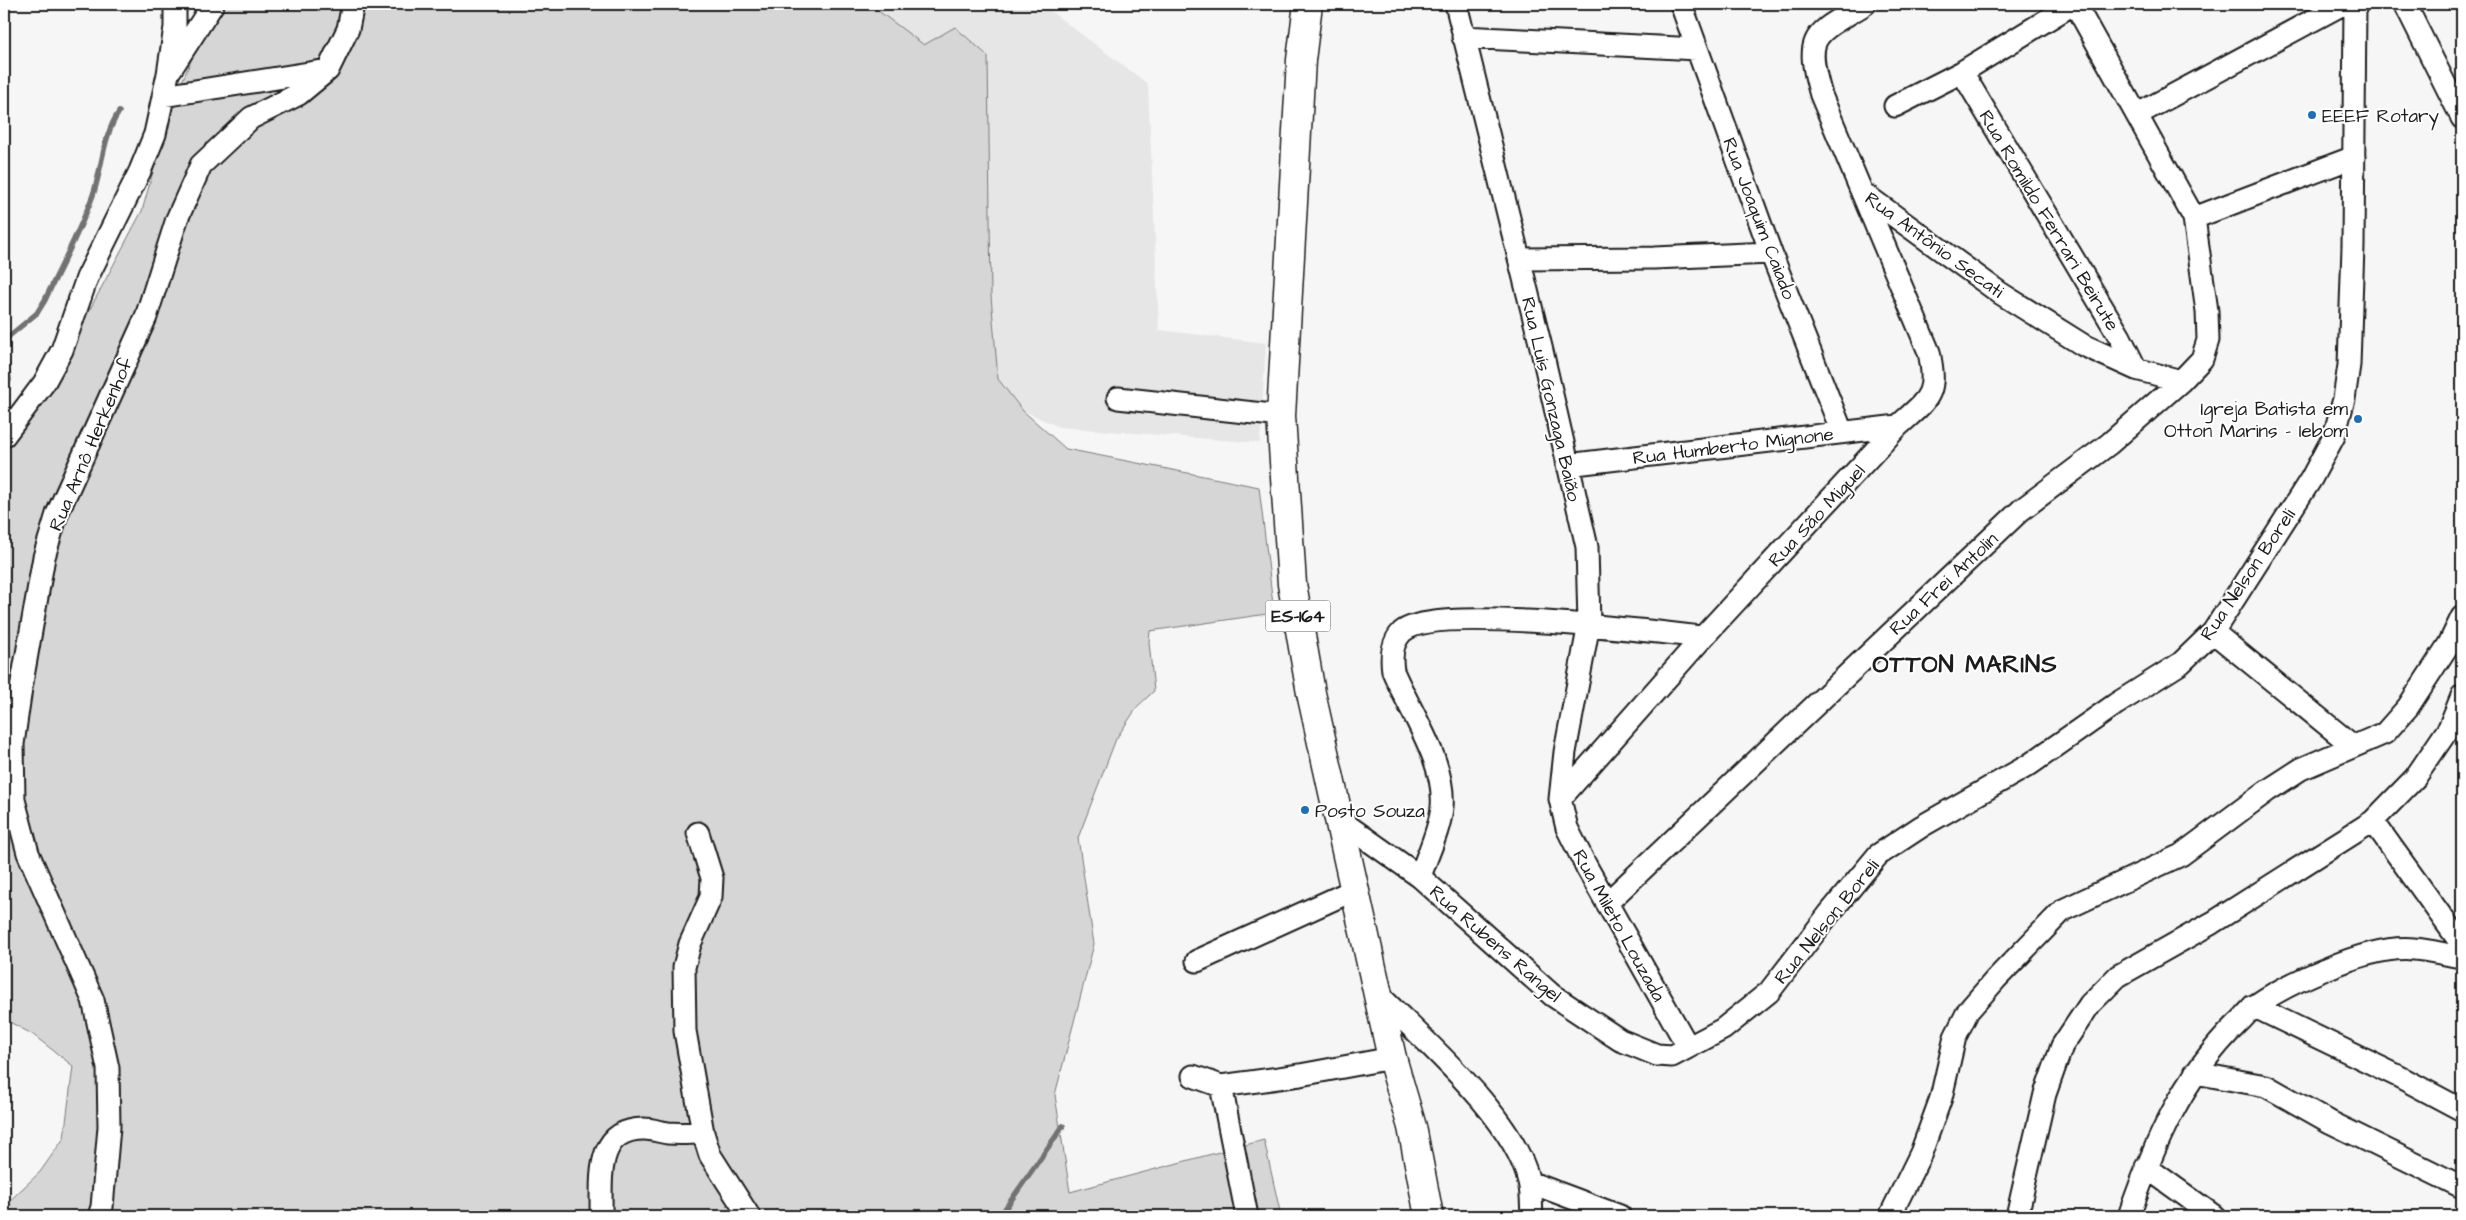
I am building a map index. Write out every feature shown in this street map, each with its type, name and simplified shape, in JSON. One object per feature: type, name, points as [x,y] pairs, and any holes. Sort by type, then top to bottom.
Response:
[{"type":"highway","name":"ES-164","points":[[1308,4],[1301,70],[1281,416],[1292,584],[1311,693],[1341,821],[1392,1058],[1412,1127],[1429,1216]]},
{"type":"street","points":[[4,436],[44,384],[62,350],[87,278],[152,143],[168,74],[175,4]]},
{"type":"street","points":[[168,74],[213,4]]},
{"type":"street","name":"Rua Arnô Herkenhof","points":[[99,1216],[102,1207],[109,1127],[108,1068],[93,1000],[28,853],[14,800],[15,734],[44,557],[57,514],[146,317],[177,219],[201,165],[251,118],[299,94],[328,70],[348,29],[353,4]]},
{"type":"street","name":"Rua Luís Gonzaga Baião","points":[[1456,4],[1520,259],[1587,547],[1589,624],[1565,752],[1560,799]]},
{"type":"street","name":"Rua Joaquim Caiado","points":[[1681,4],[1771,253],[1842,432]]},
{"type":"street","name":"Rua Antônio Secati","points":[[1865,4],[1819,32],[1813,49],[1813,68],[1821,95],[1862,193],[2000,293],[2083,345],[2136,369],[2181,381]]},
{"type":"street","points":[[1895,106],[1962,72],[2074,4],[2138,114],[2194,218],[2354,157]]},
{"type":"street","points":[[2138,114],[2342,4]]},
{"type":"street","name":"Rua Nelson Boreli","points":[[1657,1055],[1672,1056],[1723,1028],[1769,992],[1829,914],[1878,855],[1922,826],[2029,765],[2116,704],[2181,663],[2213,632],[2306,487],[2334,436],[2344,399],[2349,365],[2356,4]]},
{"type":"street","points":[[2405,4],[2462,118]]},
{"type":"street","points":[[1463,37],[1697,49]]},
{"type":"street","points":[[163,96],[328,70]]},
{"type":"street","name":"Rua Romildo Ferrari Beirute","points":[[1962,72],[2120,337],[2136,369]]},
{"type":"street","name":"Rua São Miguel","points":[[1560,799],[1703,638],[1898,426],[1920,406],[1931,391],[1934,377],[1929,352],[1862,193]]},
{"type":"street","name":"Rua Frei Antolin","points":[[1608,902],[2021,510],[2109,444],[2181,381],[2202,359],[2208,340],[2207,312],[2194,218]]},
{"type":"street","points":[[1520,259],[1654,258],[1771,253]]},
{"type":"street","points":[[1118,398],[1281,416]]},
{"type":"street","name":"Rua Humberto Mignone","points":[[1567,466],[1898,426]]},
{"type":"street","points":[[1890,1216],[1921,1153],[1941,1098],[1955,1037],[1968,1011],[1996,979],[2063,910],[2181,855],[2267,791],[2301,769],[2385,733],[2408,707],[2449,644],[2462,617]]},
{"type":"street","points":[[1420,877],[1442,808],[1440,779],[1432,754],[1393,671],[1392,658],[1395,642],[1403,631],[1419,624],[1463,620],[1589,624],[1703,638]]},
{"type":"street","points":[[2213,632],[2353,746]]},
{"type":"street","points":[[2017,1216],[2045,1094],[2062,1046],[2090,1004],[2118,976],[2212,923],[2373,821],[2415,778],[2449,728],[2462,696]]},
{"type":"street","name":"Rua Mileto Louzada","points":[[1560,799],[1567,828],[1586,866],[1688,1047]]},
{"type":"street","name":"Rua Rubens Rangel","points":[[1341,821],[1420,877],[1552,995],[1620,1040],[1657,1055]]},
{"type":"street","points":[[2373,821],[2462,945]]},
{"type":"street","points":[[698,833],[712,878],[711,897],[690,944],[684,967],[685,1031],[702,1134],[710,1155],[749,1216]]},
{"type":"street","points":[[1197,961],[1356,889]]},
{"type":"street","points":[[2129,1216],[2146,1167],[2166,1124],[2195,1073],[2216,1046],[2254,1006],[2286,986],[2340,963],[2377,953],[2413,948],[2462,958]]},
{"type":"street","points":[[1378,994],[1485,1102],[1514,1146],[1529,1182],[1532,1216]]},
{"type":"street","points":[[2254,1006],[2398,1076],[2462,1110]]},
{"type":"street","points":[[1194,1076],[1221,1086],[1392,1058]]},
{"type":"street","points":[[2195,1073],[2266,1086],[2330,1122],[2462,1187]]},
{"type":"street","points":[[1221,1086],[1247,1216]]},
{"type":"street","points":[[601,1216],[602,1170],[606,1152],[611,1142],[618,1135],[645,1129],[702,1134]]},
{"type":"street","points":[[2146,1167],[2214,1216]]},
{"type":"street","points":[[1529,1182],[1620,1216]]},
{"type":"shaded area","points":[[216,4],[869,4],[924,45],[955,27],[988,56],[991,296],[998,379],[1022,410],[1066,449],[1259,487],[1274,613],[1150,631],[1149,642],[1154,691],[1138,706],[1116,739],[1078,838],[1094,944],[1055,1095],[1070,1192],[1264,1140],[1281,1216],[4,1216],[4,1206],[40,1172],[64,1138],[73,1066],[32,1034],[4,1019],[4,449],[62,362],[142,211],[172,104]]},
{"type":"shaded area","points":[[869,4],[1041,4],[1148,84],[1159,330],[1266,343],[1260,443],[1059,427],[1022,410],[998,379],[991,296],[924,45]]},
{"type":"waterway","points":[[4,393],[9,380],[4,350],[8,337],[37,313],[45,300],[88,208],[96,185],[109,131],[119,112]]},
{"type":"waterway","points":[[1000,1216],[1063,1126]]},
{"type":"place","name":"EEEF Rotary","points":[[2312,115]]},
{"type":"place","name":"Igreja Batista em Otton Marins - Iebom","points":[[2358,419]]},
{"type":"place","name":"Posto Souza","points":[[1305,810]]},
{"type":"district","name":"OTTON MARINS","points":[[1965,664]]}]
